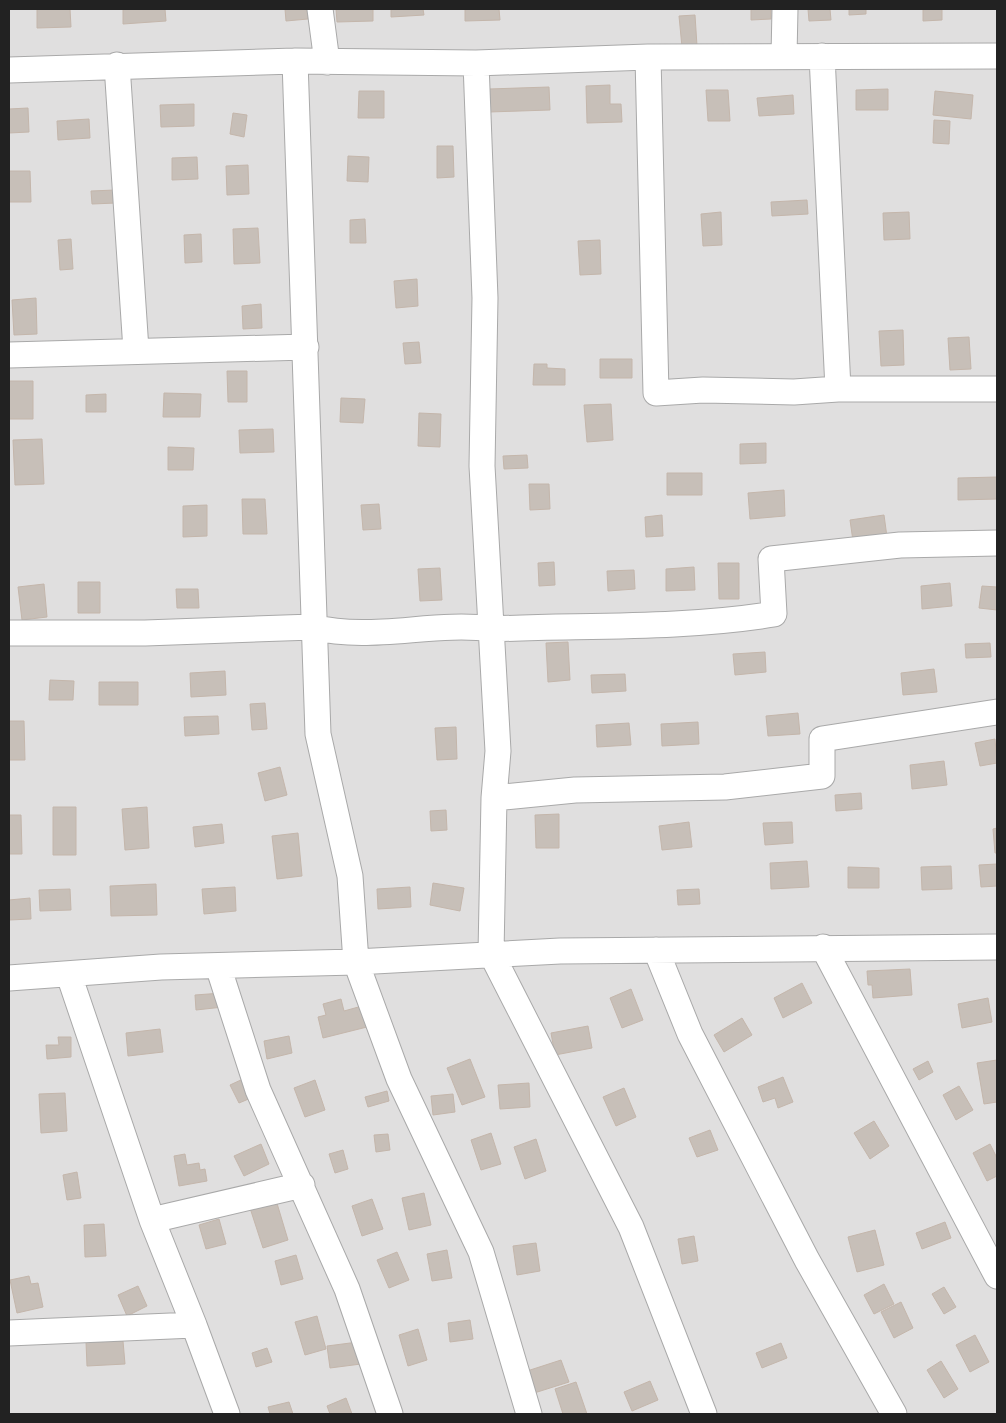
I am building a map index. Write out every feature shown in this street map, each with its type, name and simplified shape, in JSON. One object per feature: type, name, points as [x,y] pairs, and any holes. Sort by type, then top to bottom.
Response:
[{"type":"street","points":[[320,9],[327,62]]},
{"type":"street","points":[[784,56],[785,9]]},
{"type":"street","points":[[822,56],[838,389]]},
{"type":"street","points":[[9,70],[117,65],[295,62],[476,63],[648,57],[997,56]]},
{"type":"street","points":[[648,57],[656,393],[703,390],[794,392],[838,389],[997,389]]},
{"type":"street","points":[[295,62],[318,734],[350,876],[356,962],[399,1079],[481,1252],[529,1414]]},
{"type":"street","points":[[476,63],[485,298],[482,466],[498,751],[494,798],[492,953],[631,1227],[704,1414]]},
{"type":"street","points":[[117,65],[136,350]]},
{"type":"street","points":[[9,355],[136,350],[306,347]]},
{"type":"street","points":[[9,633],[145,633],[313,627],[330,631],[349,632],[474,626],[492,629],[671,626],[774,614],[771,559],[900,545],[997,543]]},
{"type":"street","points":[[494,798],[575,790],[725,787],[822,776],[822,739],[997,712]]},
{"type":"street","points":[[9,978],[161,967],[356,962],[492,953],[823,947],[997,947]]},
{"type":"street","points":[[823,947],[997,1276]]},
{"type":"street","points":[[656,950],[690,1034],[807,1260],[894,1414]]},
{"type":"street","points":[[218,966],[258,1090],[347,1289],[390,1414]]},
{"type":"street","points":[[69,975],[152,1220],[227,1414]]},
{"type":"street","points":[[152,1220],[302,1185]]},
{"type":"street","points":[[9,1333],[194,1325]]},
{"type":"shaded area","points":[[9,9],[997,9],[997,1414],[9,1414]]},
{"type":"building","points":[[37,9],[70,9],[71,27],[37,28]]},
{"type":"building","points":[[123,9],[165,9],[166,21],[123,24]]},
{"type":"building","points":[[285,9],[307,9],[308,19],[286,21]]},
{"type":"building","points":[[336,9],[373,9],[373,21],[337,22]]},
{"type":"building","points":[[391,9],[423,9],[424,15],[391,17]]},
{"type":"building","points":[[465,9],[499,9],[500,20],[465,21]]},
{"type":"building","points":[[751,9],[771,9],[771,19],[751,20]]},
{"type":"building","points":[[808,9],[830,9],[831,20],[809,21]]},
{"type":"building","points":[[849,9],[866,9],[866,14],[849,15]]},
{"type":"building","points":[[923,9],[942,9],[942,20],[923,21]]},
{"type":"building","points":[[695,15],[697,46],[682,47],[679,16]]},
{"type":"building","points":[[610,85],[610,104],[621,104],[622,122],[587,123],[586,86]]},
{"type":"building","points":[[549,87],[550,110],[489,112],[489,89]]},
{"type":"building","points":[[888,89],[888,110],[856,110],[856,90]]},
{"type":"building","points":[[706,90],[728,90],[730,121],[708,121]]},
{"type":"building","points":[[359,91],[384,91],[384,118],[358,118]]},
{"type":"building","points":[[935,91],[973,95],[971,119],[933,115]]},
{"type":"building","points":[[793,95],[794,114],[759,116],[757,98]]},
{"type":"building","points":[[194,104],[194,126],[161,127],[160,105]]},
{"type":"building","points":[[28,108],[29,132],[9,133],[9,109]]},
{"type":"building","points":[[233,113],[247,115],[244,137],[230,134]]},
{"type":"building","points":[[89,119],[90,138],[58,140],[57,121]]},
{"type":"building","points":[[934,120],[950,121],[949,144],[933,143]]},
{"type":"building","points":[[437,146],[453,146],[454,177],[437,178]]},
{"type":"building","points":[[348,156],[369,157],[368,182],[347,181]]},
{"type":"building","points":[[197,157],[198,179],[172,180],[172,158]]},
{"type":"building","points":[[248,165],[249,194],[227,195],[226,166]]},
{"type":"building","points":[[9,171],[30,171],[31,202],[9,202]]},
{"type":"building","points":[[115,190],[116,203],[92,204],[91,191]]},
{"type":"building","points":[[807,200],[808,214],[772,216],[771,202]]},
{"type":"building","points":[[721,212],[722,245],[703,246],[701,214]]},
{"type":"building","points":[[909,212],[910,239],[884,240],[883,213]]},
{"type":"building","points":[[365,219],[366,243],[350,243],[350,220]]},
{"type":"building","points":[[258,228],[260,263],[234,264],[233,229]]},
{"type":"building","points":[[201,234],[202,262],[185,263],[184,235]]},
{"type":"building","points":[[71,239],[73,269],[60,270],[58,240]]},
{"type":"building","points":[[600,240],[601,274],[580,275],[578,241]]},
{"type":"building","points":[[417,279],[418,306],[396,308],[394,281]]},
{"type":"building","points":[[36,298],[37,334],[14,335],[12,300]]},
{"type":"building","points":[[261,304],[262,328],[243,329],[242,306]]},
{"type":"building","points":[[903,330],[904,365],[881,366],[879,331]]},
{"type":"building","points":[[969,337],[971,369],[950,370],[948,338]]},
{"type":"building","points":[[419,342],[421,363],[405,364],[403,343]]},
{"type":"building","points":[[600,359],[632,359],[632,378],[600,378]]},
{"type":"building","points":[[534,364],[547,364],[547,368],[565,369],[565,385],[533,385]]},
{"type":"building","points":[[227,371],[247,371],[247,402],[228,402]]},
{"type":"building","points":[[9,381],[33,381],[33,419],[9,419]]},
{"type":"building","points":[[164,393],[201,394],[200,417],[163,417]]},
{"type":"building","points":[[106,394],[106,412],[86,412],[86,395]]},
{"type":"building","points":[[341,398],[365,399],[363,423],[340,422]]},
{"type":"building","points":[[611,404],[613,440],[587,442],[584,405]]},
{"type":"building","points":[[419,413],[441,414],[440,447],[418,446]]},
{"type":"building","points":[[273,429],[274,452],[240,453],[239,430]]},
{"type":"building","points":[[42,439],[44,484],[15,485],[13,440]]},
{"type":"building","points":[[766,443],[766,463],[740,464],[740,444]]},
{"type":"building","points":[[168,447],[194,448],[193,470],[168,470]]},
{"type":"building","points":[[527,455],[528,468],[504,469],[503,456]]},
{"type":"building","points":[[667,473],[702,473],[702,495],[667,495]]},
{"type":"building","points":[[997,477],[997,499],[958,500],[958,478]]},
{"type":"building","points":[[529,484],[549,484],[550,509],[530,510]]},
{"type":"building","points":[[784,490],[785,516],[750,519],[748,493]]},
{"type":"building","points":[[242,499],[265,499],[267,534],[243,534]]},
{"type":"building","points":[[379,504],[381,529],[363,530],[361,505]]},
{"type":"building","points":[[207,505],[207,536],[183,537],[183,506]]},
{"type":"building","points":[[662,515],[663,536],[646,537],[645,517]]},
{"type":"building","points":[[884,515],[887,537],[853,541],[850,520]]},
{"type":"building","points":[[554,562],[555,585],[539,586],[538,563]]},
{"type":"building","points":[[718,563],[739,563],[739,599],[719,599]]},
{"type":"building","points":[[694,567],[695,590],[666,591],[666,569]]},
{"type":"building","points":[[440,568],[442,600],[420,601],[418,569]]},
{"type":"building","points":[[634,570],[635,589],[608,591],[607,571]]},
{"type":"building","points":[[78,582],[100,582],[100,613],[78,613]]},
{"type":"building","points":[[950,583],[952,606],[922,609],[921,586]]},
{"type":"building","points":[[44,584],[47,617],[22,620],[18,587]]},
{"type":"building","points":[[982,586],[997,587],[997,610],[979,608]]},
{"type":"building","points":[[176,589],[198,589],[199,608],[177,608]]},
{"type":"building","points":[[568,642],[570,680],[548,682],[546,643]]},
{"type":"building","points":[[990,643],[991,657],[966,658],[965,644]]},
{"type":"building","points":[[765,652],[766,672],[735,675],[733,654]]},
{"type":"building","points":[[934,669],[937,692],[903,695],[901,673]]},
{"type":"building","points":[[225,671],[226,695],[191,697],[190,673]]},
{"type":"building","points":[[625,674],[626,691],[592,693],[591,675]]},
{"type":"building","points":[[50,680],[74,681],[73,700],[49,700]]},
{"type":"building","points":[[99,682],[138,682],[138,705],[99,705]]},
{"type":"building","points":[[265,703],[267,729],[252,730],[250,704]]},
{"type":"building","points":[[798,713],[800,734],[768,736],[766,716]]},
{"type":"building","points":[[218,716],[219,734],[185,736],[184,717]]},
{"type":"building","points":[[9,721],[24,721],[25,760],[9,760]]},
{"type":"building","points":[[698,722],[699,744],[662,746],[661,724]]},
{"type":"building","points":[[629,723],[631,745],[597,747],[596,725]]},
{"type":"building","points":[[456,727],[457,759],[437,760],[435,728]]},
{"type":"building","points":[[995,739],[997,763],[980,766],[975,743]]},
{"type":"building","points":[[944,761],[947,785],[912,789],[910,765]]},
{"type":"building","points":[[280,767],[287,795],[265,801],[258,773]]},
{"type":"building","points":[[861,793],[862,809],[836,811],[835,795]]},
{"type":"building","points":[[53,807],[76,807],[76,855],[53,855]]},
{"type":"building","points":[[147,807],[149,848],[125,850],[122,809]]},
{"type":"building","points":[[446,810],[447,830],[431,831],[430,811]]},
{"type":"building","points":[[559,814],[559,848],[536,848],[535,815]]},
{"type":"building","points":[[9,815],[21,815],[22,854],[9,854]]},
{"type":"building","points":[[689,822],[692,847],[662,850],[659,826]]},
{"type":"building","points":[[792,822],[793,843],[765,845],[763,823]]},
{"type":"building","points":[[222,824],[224,843],[195,847],[193,827]]},
{"type":"building","points":[[997,828],[997,853],[995,853],[993,829]]},
{"type":"building","points":[[298,833],[302,876],[277,879],[272,836]]},
{"type":"building","points":[[807,861],[809,887],[771,889],[770,863]]},
{"type":"building","points":[[997,864],[997,886],[981,887],[979,865]]},
{"type":"building","points":[[951,866],[952,889],[922,890],[921,867]]},
{"type":"building","points":[[848,867],[879,868],[879,888],[848,888]]},
{"type":"building","points":[[433,883],[464,888],[460,911],[430,905]]},
{"type":"building","points":[[156,884],[157,915],[111,916],[110,886]]},
{"type":"building","points":[[235,887],[236,911],[204,914],[202,889]]},
{"type":"building","points":[[410,887],[411,907],[378,909],[377,889]]},
{"type":"building","points":[[70,889],[71,910],[40,911],[39,890]]},
{"type":"building","points":[[699,889],[700,904],[678,905],[677,890]]},
{"type":"building","points":[[30,898],[31,919],[9,920],[9,900]]},
{"type":"building","points":[[910,969],[912,995],[873,998],[872,985],[868,985],[867,971]]},
{"type":"building","points":[[802,983],[812,1003],[783,1018],[774,998]]},
{"type":"building","points":[[631,989],[643,1020],[622,1028],[610,998]]},
{"type":"building","points":[[222,993],[223,1007],[196,1010],[195,995]]},
{"type":"building","points":[[988,998],[992,1022],[962,1028],[958,1004]]},
{"type":"building","points":[[341,999],[344,1011],[362,1006],[367,1027],[323,1038],[318,1017],[326,1015],[323,1004]]},
{"type":"building","points":[[742,1018],[752,1035],[724,1052],[714,1035]]},
{"type":"building","points":[[588,1026],[592,1048],[555,1055],[551,1033]]},
{"type":"building","points":[[160,1029],[163,1052],[128,1056],[126,1033]]},
{"type":"building","points":[[289,1036],[292,1053],[267,1059],[264,1041]]},
{"type":"building","points":[[58,1037],[71,1037],[71,1057],[47,1059],[46,1045],[59,1045]]},
{"type":"building","points":[[470,1059],[485,1097],[462,1105],[447,1068]]},
{"type":"building","points":[[997,1060],[997,1102],[984,1104],[977,1063]]},
{"type":"building","points":[[928,1061],[933,1072],[919,1080],[913,1069]]},
{"type":"building","points":[[783,1077],[793,1102],[778,1108],[775,1098],[763,1102],[758,1087]]},
{"type":"building","points":[[243,1079],[251,1098],[239,1103],[230,1085]]},
{"type":"building","points":[[315,1080],[325,1110],[305,1117],[294,1088]]},
{"type":"building","points":[[529,1083],[530,1107],[500,1109],[498,1085]]},
{"type":"building","points":[[959,1086],[973,1110],[956,1120],[943,1095]]},
{"type":"building","points":[[624,1088],[636,1117],[616,1126],[603,1097]]},
{"type":"building","points":[[387,1091],[389,1101],[368,1107],[365,1097]]},
{"type":"building","points":[[65,1093],[67,1131],[41,1133],[39,1094]]},
{"type":"building","points":[[453,1094],[455,1112],[433,1115],[431,1096]]},
{"type":"building","points":[[874,1121],[889,1146],[870,1159],[854,1133]]},
{"type":"building","points":[[710,1130],[718,1150],[697,1157],[689,1138]]},
{"type":"building","points":[[491,1133],[501,1164],[481,1170],[471,1140]]},
{"type":"building","points":[[388,1134],[390,1150],[376,1152],[374,1135]]},
{"type":"building","points":[[536,1139],[546,1171],[525,1179],[514,1147]]},
{"type":"building","points":[[261,1144],[269,1164],[244,1176],[234,1156]]},
{"type":"building","points":[[990,1144],[997,1158],[997,1176],[987,1181],[973,1153]]},
{"type":"building","points":[[343,1150],[348,1169],[335,1173],[329,1154]]},
{"type":"building","points":[[185,1154],[187,1165],[199,1163],[200,1170],[205,1169],[207,1181],[179,1186],[174,1156]]},
{"type":"building","points":[[77,1172],[81,1198],[67,1200],[63,1175]]},
{"type":"building","points":[[424,1193],[431,1225],[409,1230],[402,1198]]},
{"type":"building","points":[[372,1199],[383,1229],[362,1236],[352,1206]]},
{"type":"building","points":[[276,1200],[288,1240],[263,1248],[250,1208]]},
{"type":"building","points":[[219,1219],[226,1244],[206,1249],[199,1225]]},
{"type":"building","points":[[945,1222],[951,1238],[922,1249],[916,1233]]},
{"type":"building","points":[[104,1224],[106,1256],[85,1257],[84,1225]]},
{"type":"building","points":[[875,1230],[884,1265],[857,1272],[848,1237]]},
{"type":"building","points":[[694,1236],[698,1261],[682,1264],[678,1239]]},
{"type":"building","points":[[536,1243],[540,1271],[517,1275],[513,1246]]},
{"type":"building","points":[[447,1250],[452,1278],[432,1281],[427,1254]]},
{"type":"building","points":[[397,1252],[409,1280],[389,1288],[377,1260]]},
{"type":"building","points":[[296,1255],[303,1279],[281,1285],[275,1261]]},
{"type":"building","points":[[29,1276],[31,1284],[38,1283],[43,1307],[17,1313],[10,1280]]},
{"type":"building","points":[[884,1284],[894,1304],[874,1314],[864,1295]]},
{"type":"building","points":[[138,1286],[147,1306],[127,1316],[118,1295]]},
{"type":"building","points":[[944,1287],[956,1307],[944,1314],[932,1294]]},
{"type":"building","points":[[901,1302],[913,1328],[894,1338],[881,1312]]},
{"type":"building","points":[[317,1316],[326,1349],[305,1355],[295,1322]]},
{"type":"building","points":[[470,1320],[473,1339],[450,1342],[448,1323]]},
{"type":"building","points":[[418,1329],[427,1360],[408,1366],[399,1335]]},
{"type":"building","points":[[975,1335],[989,1362],[970,1372],[956,1345]]},
{"type":"building","points":[[123,1341],[125,1364],[87,1366],[86,1342]]},
{"type":"building","points":[[358,1342],[361,1364],[330,1368],[327,1346]]},
{"type":"building","points":[[781,1343],[787,1358],[762,1368],[756,1353]]},
{"type":"building","points":[[267,1348],[272,1362],[256,1367],[252,1353]]},
{"type":"building","points":[[561,1360],[569,1382],[531,1394],[524,1372]]},
{"type":"building","points":[[941,1361],[958,1389],[944,1398],[927,1370]]},
{"type":"building","points":[[650,1381],[658,1400],[632,1411],[624,1392]]},
{"type":"building","points":[[576,1382],[587,1414],[563,1414],[555,1389]]},
{"type":"building","points":[[346,1398],[352,1414],[330,1414],[327,1406]]},
{"type":"building","points":[[289,1402],[293,1414],[270,1414],[268,1407]]}]
